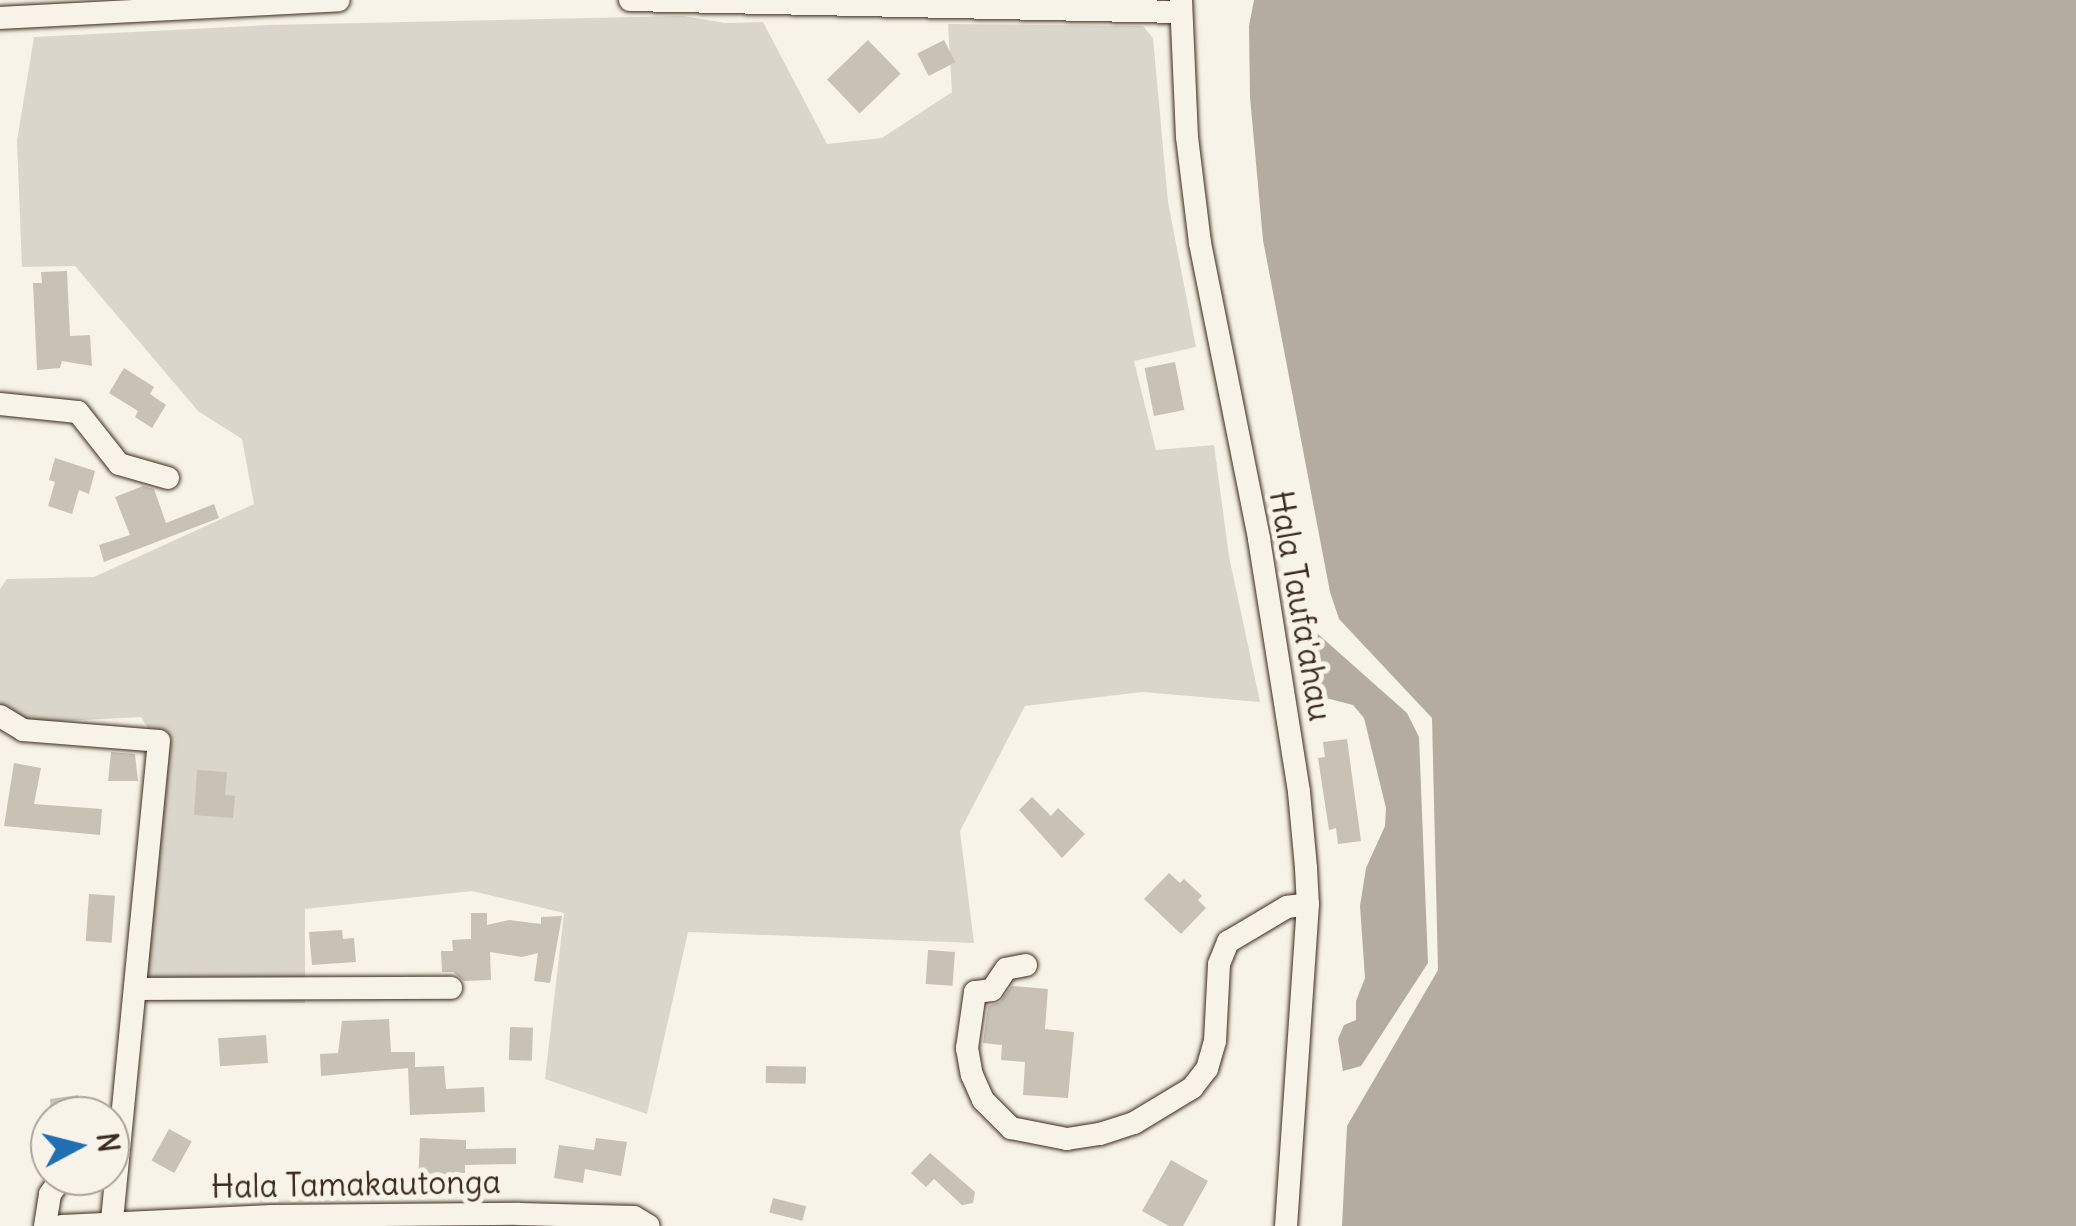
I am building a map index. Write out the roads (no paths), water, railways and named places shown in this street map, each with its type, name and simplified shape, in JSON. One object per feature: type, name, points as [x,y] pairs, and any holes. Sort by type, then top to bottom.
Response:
[{"type":"street","points":[[3,12],[338,0]]},
{"type":"street","points":[[630,0],[1181,6]]},
{"type":"street","name":"Hala Taufa'ahau","points":[[1181,6],[1187,137],[1200,243],[1259,539],[1299,792],[1308,904],[1286,1226]]},
{"type":"street","points":[[0,404],[78,412],[119,464],[168,478]]},
{"type":"street","points":[[0,716],[23,730],[158,740],[112,1223]]},
{"type":"street","points":[[1026,965],[1006,969],[992,990],[975,992],[967,1048],[972,1075],[989,1108],[1011,1128],[1067,1139],[1100,1134],[1134,1123],[1192,1088],[1207,1069],[1215,1041],[1219,964],[1228,942],[1287,907],[1308,904]]},
{"type":"street","points":[[135,989],[451,988]]},
{"type":"street","points":[[45,1226],[50,1196]]},
{"type":"street","name":"Hala Tamakautonga","points":[[62,1226],[518,1214],[634,1217],[650,1226]]}]
